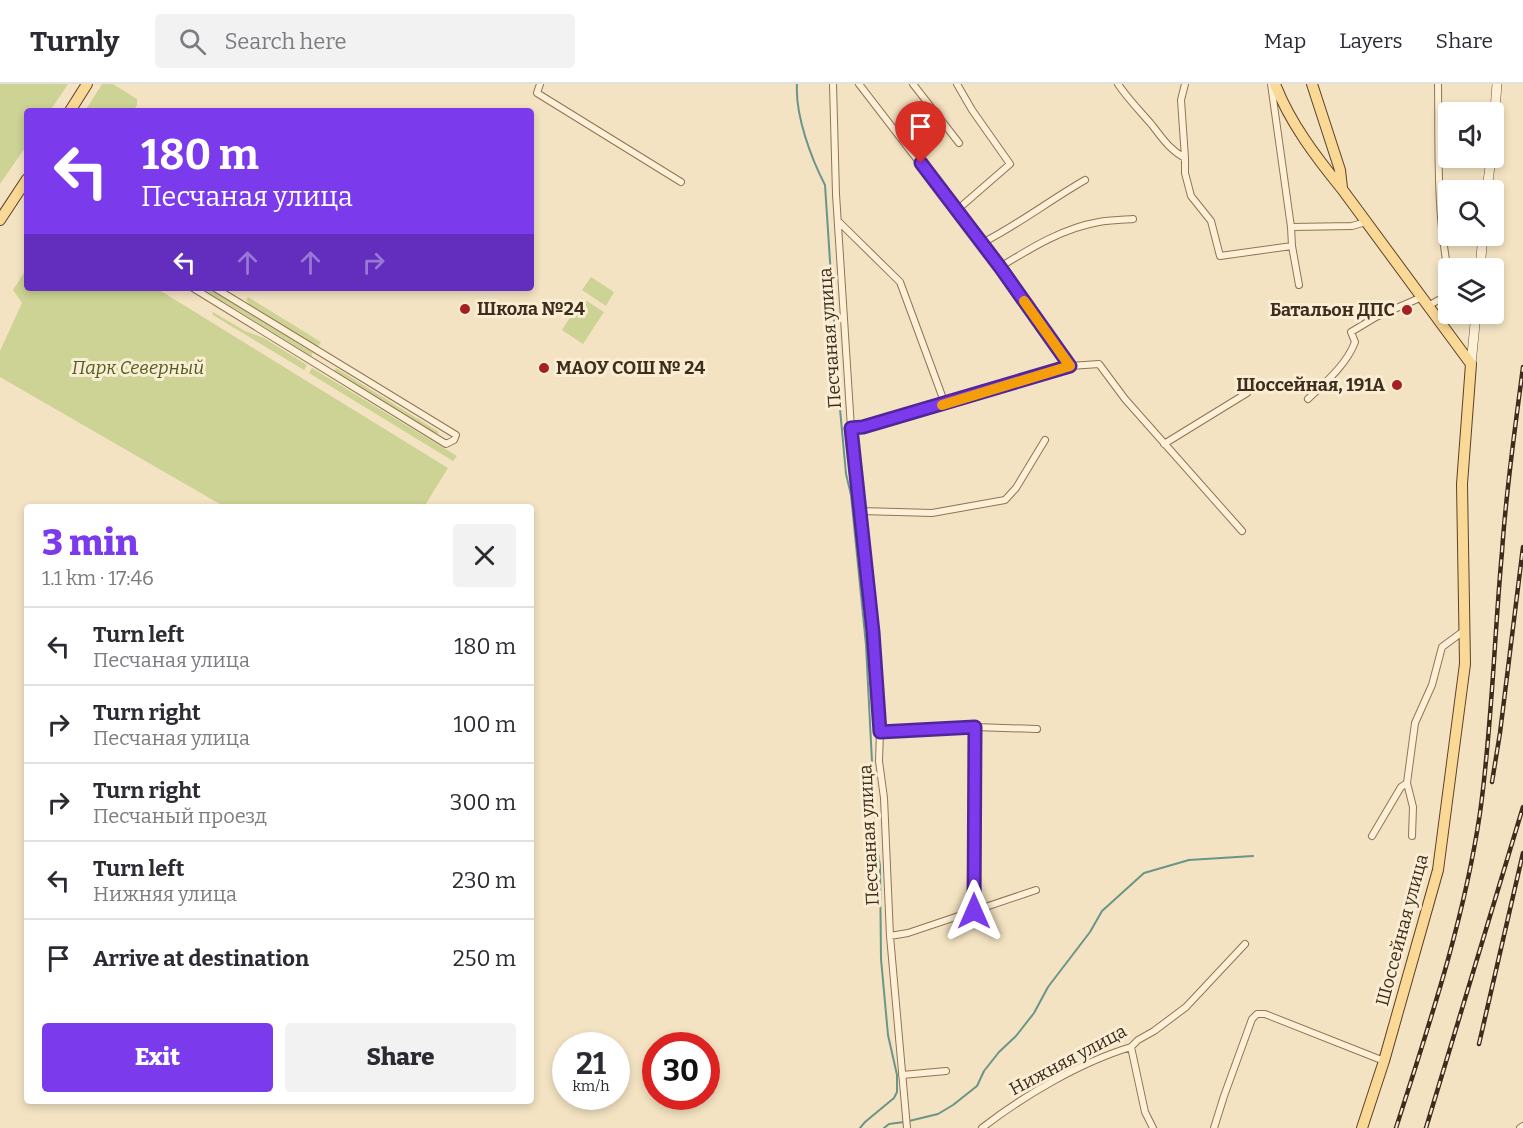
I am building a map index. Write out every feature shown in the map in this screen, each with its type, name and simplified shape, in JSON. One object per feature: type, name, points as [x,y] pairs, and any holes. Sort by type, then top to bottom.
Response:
[{"type":"main road","points":[[72,108],[87,84]]},
{"type":"main road","points":[[1273,84],[1290,117],[1321,164],[1342,189],[1471,364]]},
{"type":"main road","points":[[1313,84],[1340,170],[1342,189]]},
{"type":"main road","points":[[0,220],[24,186]]},
{"type":"main road","name":"Шоссейная улица","points":[[1362,1128],[1384,1061],[1438,870],[1465,664],[1462,484],[1471,364]]},
{"type":"street","points":[[540,84],[537,93],[681,182]]},
{"type":"street","name":"Песчаная улица","points":[[833,84],[837,221],[851,428],[873,632],[890,936],[907,1128]]},
{"type":"street","points":[[859,84],[1000,267],[1070,366]]},
{"type":"street","points":[[913,84],[959,143]]},
{"type":"street","points":[[957,84],[1010,165],[957,210]]},
{"type":"street","points":[[1118,84],[1174,153],[1185,158]]},
{"type":"street","points":[[1185,84],[1181,100],[1185,173],[1191,196],[1211,221],[1220,256],[1292,246]]},
{"type":"street","points":[[1273,84],[1292,246],[1299,285]]},
{"type":"street","points":[[1438,84],[1440,187],[1445,258]]},
{"type":"street","points":[[1496,102],[1497,84]]},
{"type":"street","points":[[982,243],[1008,230],[1085,180]]},
{"type":"street","points":[[1000,267],[1034,246],[1075,228],[1099,222],[1133,219]]},
{"type":"street","points":[[837,221],[900,282],[945,404]]},
{"type":"street","points":[[1291,227],[1352,226],[1366,222]]},
{"type":"street","points":[[198,291],[446,444],[454,440],[456,435],[220,291]]},
{"type":"street","points":[[1308,399],[1352,352],[1355,342],[1352,332],[1376,317],[1438,297]]},
{"type":"street","points":[[1471,364],[1475,324]]},
{"type":"street","points":[[324,369],[330,359]]},
{"type":"street","points":[[851,428],[863,427],[945,404],[1070,366],[1099,364],[1125,399],[1242,531]]},
{"type":"street","points":[[1164,444],[1247,393]]},
{"type":"street","points":[[861,511],[932,513],[1005,500],[1016,488],[1045,440]]},
{"type":"street","name":"Шоссейная улица","points":[[1413,836],[1413,807],[1407,783],[1414,723],[1432,685],[1442,647],[1466,630]]},
{"type":"street","points":[[974,911],[975,727]]},
{"type":"street","points":[[880,732],[975,727],[1037,729]]},
{"type":"street","points":[[1372,836],[1401,787],[1407,783]]},
{"type":"street","points":[[890,936],[908,933],[1036,890]]},
{"type":"street","name":"Нижняя улица","points":[[982,1128],[1000,1113],[1057,1079],[1131,1047],[1142,1036],[1155,1031],[1186,1007],[1245,944]]},
{"type":"street","points":[[1214,1128],[1252,1019],[1257,1014],[1265,1014],[1384,1061]]},
{"type":"street","points":[[1131,1047],[1145,1112],[1153,1128]]},
{"type":"street","points":[[902,1076],[946,1071]]},
{"type":"green space","points":[[0,84],[68,84],[52,108],[24,108],[24,149],[0,184]]},
{"type":"green space","points":[[102,84],[113,84],[137,99],[135,108],[87,108]]},
{"type":"green space","name":"Парк Северный","points":[[24,273],[24,291],[161,291],[448,468],[426,504],[220,504],[0,377],[0,351],[22,303],[13,290]]},
{"type":"green space","points":[[591,277],[614,292],[606,306],[582,290]]},
{"type":"green space","points":[[206,291],[213,291],[313,353],[311,356]]},
{"type":"green space","points":[[248,297],[321,342],[318,347],[249,304],[246,300]]},
{"type":"green space","points":[[582,298],[604,312],[583,344],[562,330]]},
{"type":"green space","points":[[213,312],[245,331],[264,338],[307,365],[304,370],[216,317],[212,314]]},
{"type":"green space","points":[[312,368],[457,456],[453,461],[309,373]]},
{"type":"green space","points":[[336,368],[439,432],[437,434],[334,371]]},
{"type":"waterway","points":[[797,84],[801,122],[814,162],[825,185],[839,398],[866,645],[876,840],[880,866],[881,959],[888,1035],[897,1075],[897,1092],[894,1098],[860,1128]]},
{"type":"waterway","points":[[909,1121],[938,1114],[977,1086],[984,1071],[1034,1013],[1048,987],[1090,932],[1102,911],[1144,873],[1189,860],[1253,856]]},
{"type":"waterway","points":[[884,1128],[889,1124],[904,1122]]},
{"type":"railway","points":[[1396,1128],[1433,1012],[1455,933],[1480,813],[1506,506],[1523,367]]},
{"type":"railway","points":[[1492,782],[1523,547]]},
{"type":"railway","points":[[1426,1128],[1523,807]]},
{"type":"railway","points":[[1479,1044],[1523,853]]},
{"type":"slow traffic","points":[[942,405],[1070,366],[1024,301]]},
{"type":"place","name":"Школа №24","points":[[465,309]]},
{"type":"place","name":"Батальон ДПС","points":[[1407,310]]},
{"type":"place","name":"МАОУ СОШ № 24","points":[[544,368]]},
{"type":"place","name":"Шоссейная, 191А","points":[[1397,385]]},
{"type":"route","points":[[921,163],[1000,267],[1070,366],[945,404],[863,427],[851,428],[873,632],[880,732],[975,727],[974,911]]}]
